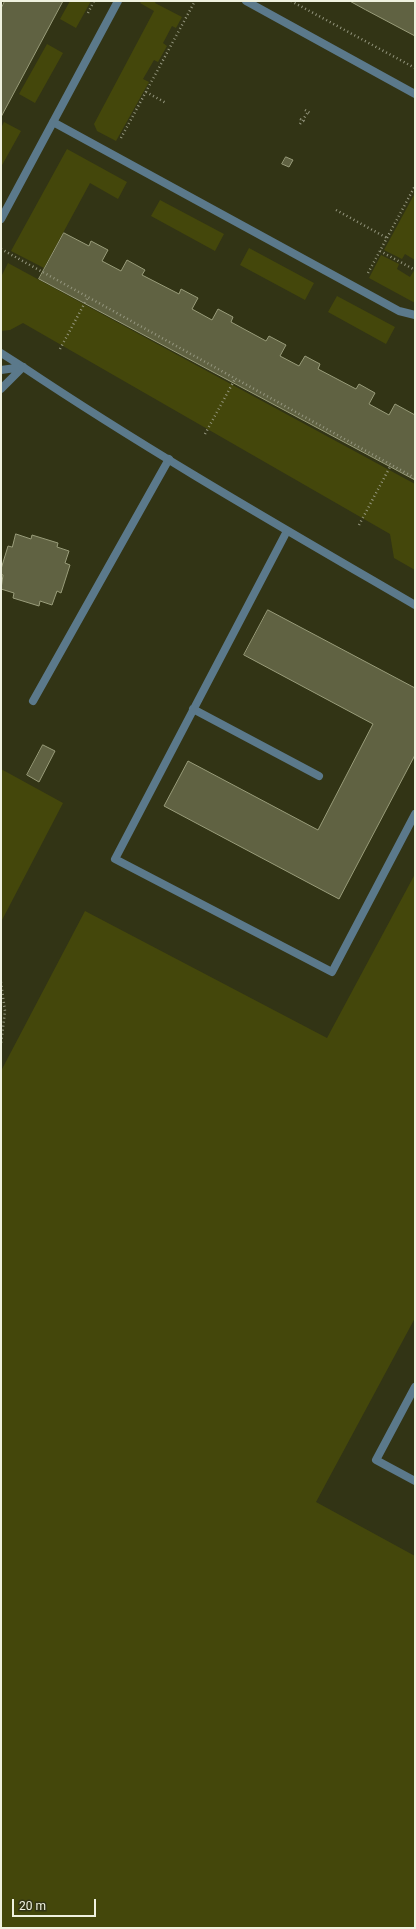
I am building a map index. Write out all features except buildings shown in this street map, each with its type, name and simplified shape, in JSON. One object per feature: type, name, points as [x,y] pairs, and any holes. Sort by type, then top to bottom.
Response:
[{"type":"street","points":[[1,219],[118,1]]},
{"type":"street","points":[[246,1],[415,94]]},
{"type":"street","points":[[53,122],[403,313],[415,315]]},
{"type":"street","points":[[1,353],[82,407],[287,531],[415,606]]},
{"type":"street","points":[[1,370],[23,367]]},
{"type":"street","points":[[1,389],[23,367]]},
{"type":"street","points":[[33,701],[169,459]]},
{"type":"street","points":[[287,531],[115,859],[332,972],[415,814]]},
{"type":"street","points":[[193,709],[320,776]]},
{"type":"street","points":[[415,1387],[376,1460],[415,1481]]},
{"type":"path","points":[[112,154],[194,1]]},
{"type":"path","points":[[291,1],[415,68]]},
{"type":"path","points":[[146,92],[166,103]]},
{"type":"path","points":[[300,124],[301,120],[308,112]]},
{"type":"path","points":[[301,120],[306,122]]},
{"type":"path","points":[[359,289],[415,186]]},
{"type":"path","points":[[336,210],[387,238]]},
{"type":"path","points":[[1,249],[415,478]]},
{"type":"path","points":[[380,251],[415,270]]},
{"type":"path","points":[[60,349],[88,297]]},
{"type":"path","points":[[205,434],[235,379]]},
{"type":"path","points":[[359,525],[391,465]]},
{"type":"path","points":[[1,982],[5,1011],[1,1045]]},
{"type":"shaded area","points":[[70,1],[91,1],[76,28],[60,19]]},
{"type":"shaded area","points":[[142,1],[156,1],[155,3],[182,17],[176,28],[172,26],[163,43],[167,46],[158,62],[154,60],[143,79],[149,82],[116,141],[97,131],[94,124],[154,11],[140,3]]},
{"type":"shaded area","points":[[47,44],[63,53],[35,103],[19,94]]},
{"type":"shaded area","points":[[4,122],[21,131],[1,167],[1,128]]},
{"type":"shaded area","points":[[67,149],[127,182],[118,199],[90,183],[44,268],[11,251]]},
{"type":"shaded area","points":[[415,193],[415,260],[405,254],[402,259],[384,250]]},
{"type":"shaded area","points":[[160,200],[224,234],[215,251],[151,216]]},
{"type":"shaded area","points":[[249,248],[314,283],[305,300],[240,265]]},
{"type":"shaded area","points":[[381,255],[399,264],[397,269],[410,277],[415,269],[415,303],[369,278]]},
{"type":"shaded area","points":[[8,263],[415,484],[415,570],[394,558],[390,534],[23,323],[10,330],[1,331],[1,277]]},
{"type":"shaded area","points":[[337,296],[395,327],[386,344],[328,312]]},
{"type":"shaded area","points":[[1,769],[63,803],[1,922]]},
{"type":"shaded area","points":[[415,874],[415,1318],[316,1502],[415,1556],[415,1928],[1,1928],[1,1071],[85,911],[327,1038]]}]
